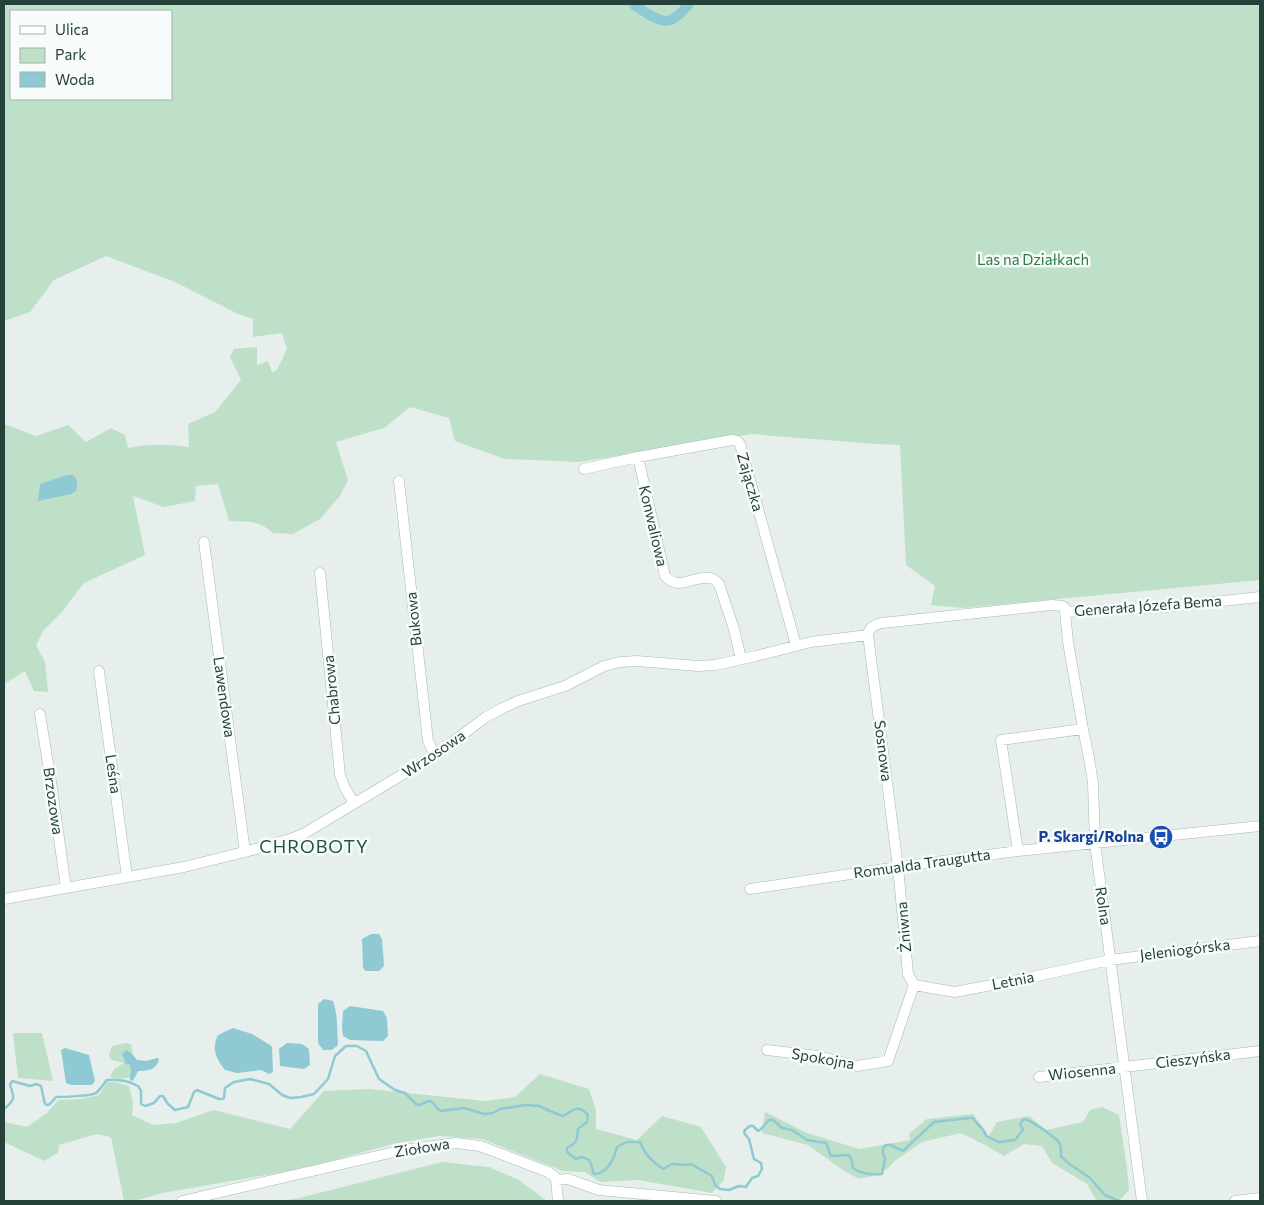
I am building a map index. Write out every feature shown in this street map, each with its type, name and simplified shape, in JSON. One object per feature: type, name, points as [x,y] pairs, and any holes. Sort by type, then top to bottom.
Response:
[{"type":"street","name":"Zajączka","points":[[584,469],[638,457],[732,440],[737,441],[740,444],[796,645]]},
{"type":"street","name":"Konwaliowa","points":[[638,457],[665,576],[670,582],[677,584],[708,577],[714,579],[719,584],[734,629],[741,659]]},
{"type":"street","name":"Bukowa","points":[[399,481],[428,741],[435,755]]},
{"type":"street","name":"Lawendowa","points":[[204,542],[245,852]]},
{"type":"street","name":"Chabrowa","points":[[320,574],[340,775],[354,803]]},
{"type":"street","name":"Generała Józefa Bema","points":[[868,635],[870,627],[882,624],[1058,604],[1064,608],[1065,612],[1165,607],[1260,597]]},
{"type":"street","name":"Rolna","points":[[1065,612],[1068,642],[1093,783],[1095,843],[1142,1201]]},
{"type":"street","name":"Wrzosowa","points":[[4,899],[184,867],[293,838],[305,833],[435,755],[486,717],[502,708],[565,686],[604,666],[637,660],[698,666],[715,665],[796,645],[868,635]]},
{"type":"street","name":"Sosnowa","points":[[868,635],[898,867]]},
{"type":"street","name":"Leśna","points":[[98,671],[127,877]]},
{"type":"street","name":"Brzozowa","points":[[40,714],[66,888]]},
{"type":"street","points":[[1018,851],[1001,740],[1083,729]]},
{"type":"street","name":"Romualda Traugutta","points":[[750,889],[1018,851],[1260,826]]},
{"type":"street","name":"Żniwna","points":[[898,867],[908,974],[914,985]]},
{"type":"street","name":"Jeleniogórska","points":[[1110,960],[1260,941]]},
{"type":"street","name":"Letnia","points":[[914,985],[955,992],[1110,960]]},
{"type":"street","name":"Spokojna","points":[[767,1050],[818,1056],[857,1066],[888,1061],[914,985]]},
{"type":"street","name":"Cieszyńska","points":[[1125,1068],[1260,1051]]},
{"type":"street","name":"Wiosenna","points":[[1039,1077],[1125,1068]]},
{"type":"street","name":"Ziołowa","points":[[182,1201],[403,1150],[456,1143],[480,1146],[548,1172],[556,1180],[568,1179],[599,1190],[716,1201]]},
{"type":"street","points":[[556,1180],[558,1201]]},
{"type":"street","points":[[1235,1201],[1260,1198]]},
{"type":"green space","name":"Las na Działkach","points":[[4,4],[1260,4],[1260,580],[963,608],[931,605],[935,586],[906,565],[900,445],[751,434],[579,462],[505,459],[455,441],[449,418],[410,407],[384,428],[336,442],[348,480],[340,496],[320,519],[293,534],[273,533],[258,524],[229,521],[218,484],[196,486],[195,501],[164,507],[133,496],[145,555],[84,583],[61,613],[43,631],[36,645],[45,662],[48,692],[34,691],[25,671],[4,683],[4,424],[36,436],[68,425],[86,442],[111,428],[125,435],[128,448],[158,445],[189,447],[188,424],[215,412],[241,380],[230,357],[234,349],[257,347],[257,365],[268,361],[272,372],[277,370],[287,349],[282,333],[253,337],[253,319],[238,314],[175,282],[106,256],[54,280],[30,312],[4,321]]},
{"type":"green space","points":[[13,1033],[42,1033],[53,1081],[18,1078]]},
{"type":"green space","points":[[126,1043],[131,1044],[133,1055],[131,1053],[129,1064],[131,1076],[120,1079],[110,1077],[114,1069],[124,1063],[110,1059],[109,1054],[112,1046]]},
{"type":"green space","points":[[540,1074],[589,1089],[596,1110],[596,1129],[637,1140],[662,1116],[701,1127],[726,1167],[724,1180],[712,1193],[638,1180],[600,1182],[585,1172],[563,1171],[482,1139],[439,1136],[393,1144],[301,1169],[162,1193],[135,1201],[124,1201],[111,1137],[97,1134],[59,1145],[58,1153],[44,1161],[4,1142],[4,1122],[27,1127],[47,1113],[58,1100],[81,1099],[99,1095],[107,1082],[129,1086],[133,1102],[132,1115],[153,1125],[176,1123],[214,1110],[290,1129],[324,1091],[369,1089],[485,1101],[515,1097]]},
{"type":"green space","points":[[1102,1107],[1119,1115],[1129,1190],[1119,1201],[1097,1201],[1087,1184],[1052,1163],[1042,1146],[1024,1144],[1004,1156],[961,1133],[922,1142],[877,1175],[859,1179],[844,1171],[808,1145],[762,1133],[765,1112],[807,1133],[859,1149],[910,1140],[909,1134],[927,1119],[973,1114],[989,1136],[997,1122],[1029,1116],[1046,1130],[1083,1122],[1090,1110]]},
{"type":"green space","points":[[442,1162],[489,1167],[519,1180],[547,1201],[280,1201],[299,1198]]},
{"type":"water","points":[[72,475],[75,478],[77,484],[76,491],[71,494],[38,501],[40,484]]},
{"type":"water","points":[[371,934],[379,934],[382,939],[384,966],[379,971],[366,971],[363,968],[362,939]]},
{"type":"water","points":[[324,999],[333,1001],[336,1012],[338,1045],[332,1050],[323,1050],[318,1043],[318,1004]]},
{"type":"water","points":[[350,1006],[383,1011],[387,1018],[388,1036],[383,1041],[350,1040],[343,1036],[343,1011]]},
{"type":"water","points":[[233,1028],[252,1034],[272,1047],[273,1072],[269,1074],[261,1070],[237,1073],[225,1070],[217,1058],[215,1045],[218,1035]]},
{"type":"water","points":[[287,1043],[302,1044],[309,1049],[310,1065],[304,1069],[280,1066],[279,1049]]},
{"type":"water","points":[[65,1048],[89,1055],[95,1081],[92,1085],[71,1085],[66,1083],[61,1050]]},
{"type":"water","points":[[127,1050],[137,1060],[146,1061],[157,1058],[159,1059],[158,1063],[154,1068],[138,1071],[132,1081],[130,1080],[130,1066],[126,1064],[122,1054]]},
{"type":"waterway","points":[[634,4],[651,16],[664,21],[675,18],[689,4]]},
{"type":"waterway","points":[[4,1109],[13,1098],[10,1085],[12,1081],[30,1086],[36,1084],[41,1086],[45,1104],[47,1105],[56,1097],[83,1096],[96,1093],[107,1080],[119,1080],[138,1086],[141,1091],[141,1104],[145,1106],[154,1103],[160,1096],[163,1096],[175,1110],[188,1107],[194,1092],[197,1090],[222,1099],[224,1098],[225,1088],[234,1082],[250,1079],[269,1084],[282,1095],[290,1098],[301,1097],[314,1094],[328,1079],[335,1056],[346,1046],[357,1046],[366,1051],[379,1079],[395,1090],[405,1093],[419,1105],[429,1101],[441,1111],[464,1108],[484,1114],[525,1105],[539,1106],[563,1116],[576,1109],[585,1112],[588,1115],[587,1122],[578,1129],[576,1140],[567,1148],[567,1152],[576,1159],[582,1157],[589,1160],[594,1174],[607,1168],[612,1161],[617,1147],[627,1142],[640,1142],[649,1157],[663,1169],[672,1164],[691,1164],[712,1176],[715,1185],[720,1189],[729,1190],[739,1186],[746,1187],[752,1178],[758,1176],[762,1169],[761,1163],[754,1159],[749,1139],[744,1133],[745,1130],[753,1126],[758,1131],[769,1120],[773,1120],[782,1128],[792,1130],[807,1140],[826,1143],[831,1156],[848,1155],[851,1158],[853,1168],[859,1172],[882,1174],[885,1158],[882,1151],[883,1148],[886,1145],[890,1145],[903,1151],[934,1122],[973,1118],[986,1136],[999,1142],[1015,1140],[1023,1130],[1020,1124],[1024,1119],[1038,1126],[1054,1138],[1060,1144],[1061,1156],[1068,1163],[1090,1178],[1105,1195],[1119,1201]]},
{"type":"place","name":"P. Skargi/Rolna","points":[[1161,837]]},
{"type":"district","name":"CHROBOTY","points":[[314,847]]}]
